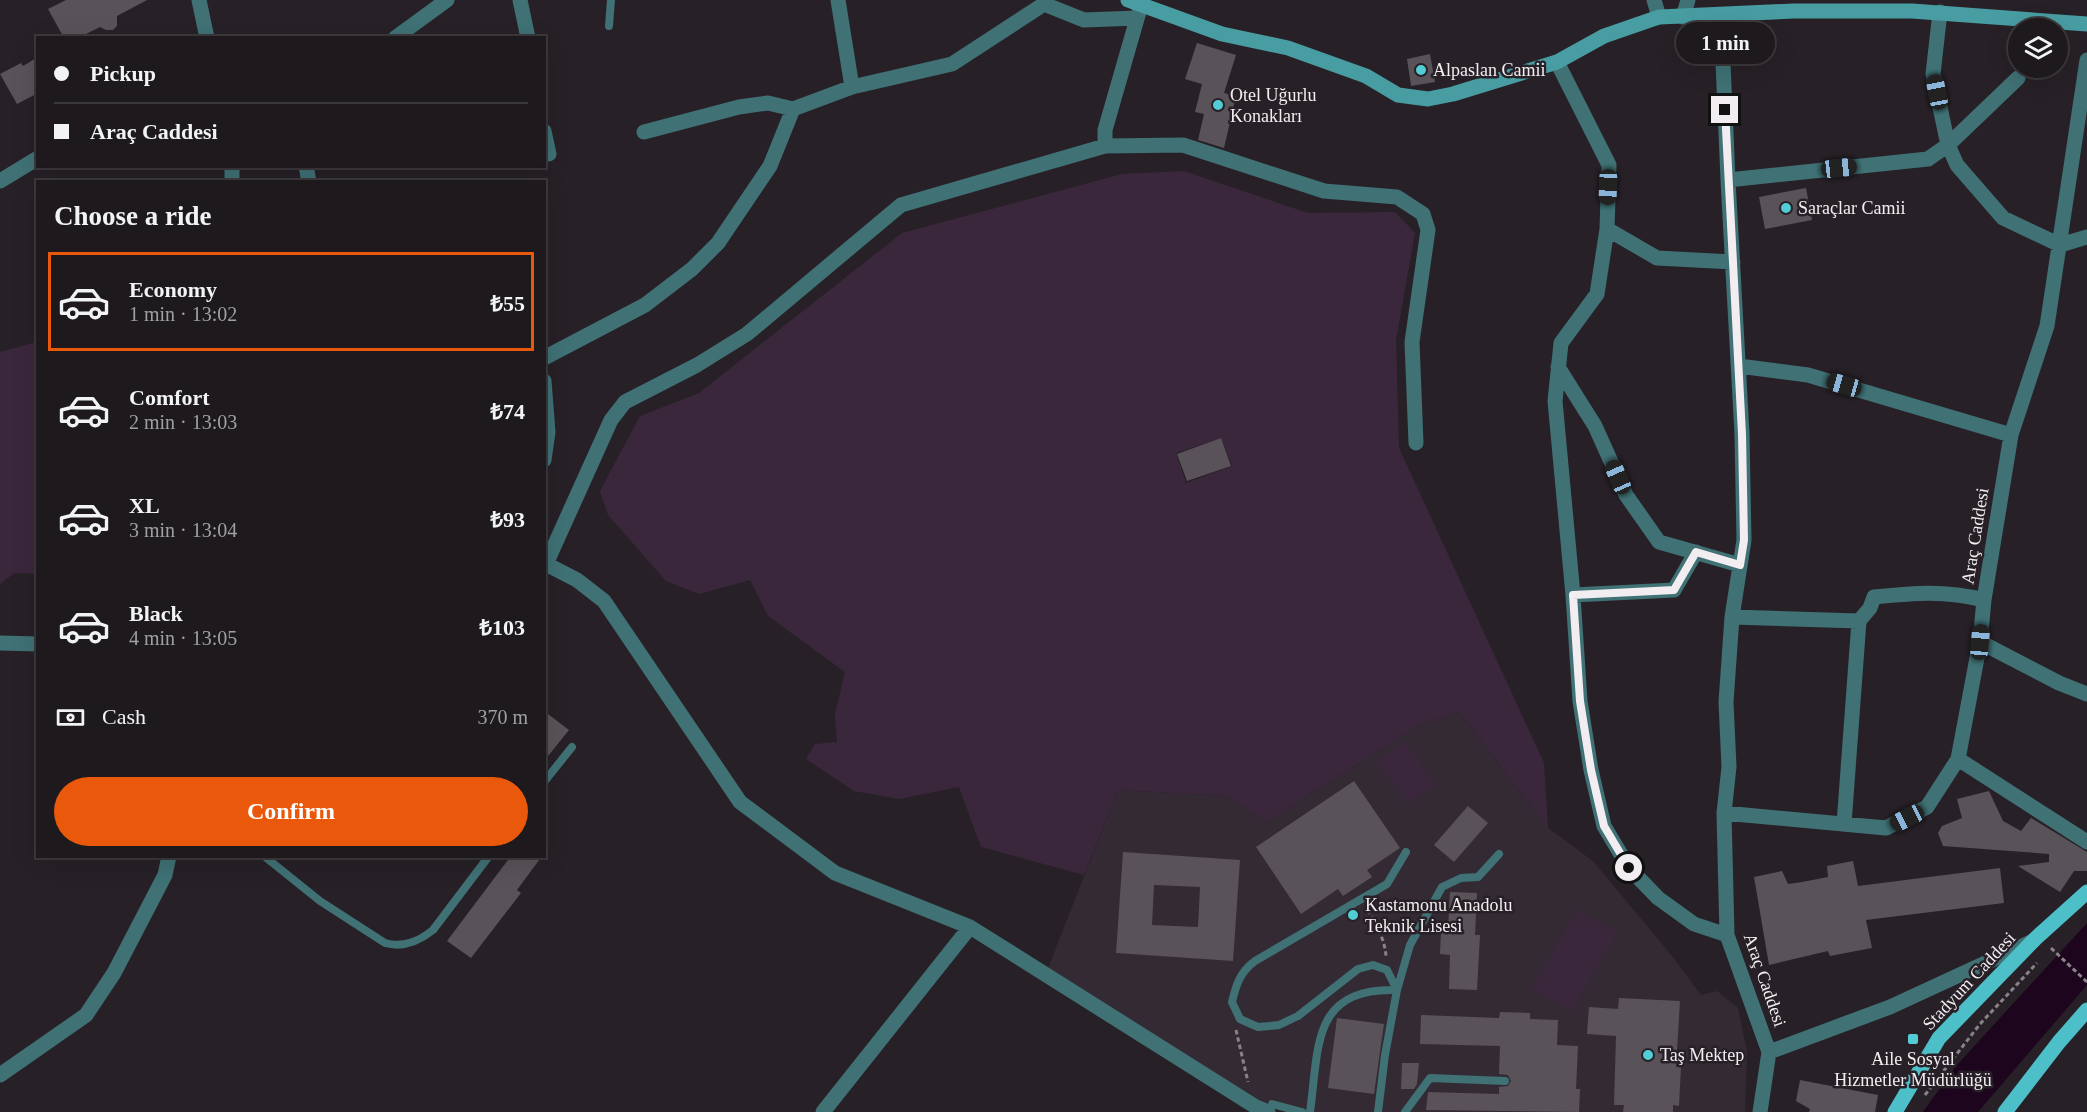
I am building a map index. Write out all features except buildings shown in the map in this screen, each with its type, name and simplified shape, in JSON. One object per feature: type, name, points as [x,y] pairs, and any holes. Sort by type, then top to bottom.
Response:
[{"type":"main road","points":[[1135,8],[1222,34],[1288,48],[1366,76],[1398,95],[1428,99],[1453,94],[1557,62],[1604,36],[1659,17],[1912,5],[1940,12],[2087,24]]},
{"type":"main road","points":[[2035,939],[2087,892]]},
{"type":"main road","name":"Stadyum Caddesi","points":[[1895,1112],[1939,1038],[2035,939]]},
{"type":"main road","points":[[2005,1112],[2087,1010]]},
{"type":"street","points":[[199,0],[207,36]]},
{"type":"street","points":[[398,36],[447,0]]},
{"type":"street","points":[[520,0],[528,36]]},
{"type":"street","points":[[838,0],[852,87]]},
{"type":"street","points":[[1654,0],[1659,17]]},
{"type":"street","points":[[1683,16],[1688,0]]},
{"type":"street","points":[[644,132],[739,107],[768,103],[793,109],[852,87],[952,64],[1046,2],[1084,20],[1135,8],[1105,130],[1105,146]]},
{"type":"street","points":[[1940,12],[1934,74],[1948,145],[1957,165],[2003,218],[2060,245],[2087,237]]},
{"type":"street","name":"Araç Caddesi","points":[[1721,15],[1742,434],[1744,540],[1732,617],[1726,702],[1729,767],[1724,813],[1727,935],[1769,1052]]},
{"type":"street","name":"Araç Caddesi","points":[[1724,813],[1886,828],[1928,807],[1958,759],[1980,642],[1984,600],[2011,435],[2047,326],[2087,60]]},
{"type":"street","points":[[1557,62],[1609,165],[1607,229],[1597,294],[1561,343],[1555,401],[1573,595],[1580,701],[1591,770],[1604,826],[1629,868],[1658,898],[1694,924],[1727,935]]},
{"type":"street","points":[[1728,180],[1928,159],[1948,145],[2018,78]]},
{"type":"street","points":[[546,357],[645,304],[692,269],[718,243],[770,166],[793,109]]},
{"type":"street","points":[[546,140],[549,154]]},
{"type":"street","points":[[546,562],[611,420],[625,402],[697,365],[747,334],[901,205],[1105,146],[1183,145],[1324,191],[1397,197],[1423,214],[1428,230],[1412,342],[1416,443]]},
{"type":"street","points":[[0,181],[36,159]]},
{"type":"street","points":[[1607,229],[1657,258],[1733,261]]},
{"type":"street","points":[[1558,366],[1595,426],[1626,495],[1659,542],[1740,565]]},
{"type":"street","points":[[1739,366],[1808,375],[2011,435]]},
{"type":"street","points":[[546,406],[548,432],[546,446]]},
{"type":"street","points":[[1573,595],[1674,590],[1696,552]]},
{"type":"street","points":[[546,564],[577,580],[604,601],[740,802],[835,873],[970,927],[1256,1107],[1270,1108]]},
{"type":"street","points":[[1844,824],[1859,621],[1874,597],[1923,592],[1959,594],[1984,600]]},
{"type":"street","points":[[1732,617],[1859,621]]},
{"type":"street","points":[[1980,642],[2059,683],[2087,694]]},
{"type":"street","points":[[0,643],[36,644]]},
{"type":"street","points":[[1958,759],[2087,842]]},
{"type":"street","points":[[0,1074],[86,1015],[114,973],[165,875],[169,858]]},
{"type":"street","points":[[824,1112],[970,927]]},
{"type":"street","points":[[1760,1112],[1769,1052],[1890,1007],[2035,939]]},
{"type":"lane","points":[[609,26],[611,0]]},
{"type":"lane","points":[[546,780],[572,747]]},
{"type":"lane","points":[[1397,990],[1387,970],[1373,965],[1358,969],[1298,1017],[1279,1025],[1258,1027],[1240,1019],[1232,1002],[1237,981],[1248,966],[1387,884],[1406,852]]},
{"type":"lane","points":[[1378,1112],[1385,1055],[1397,990],[1410,945],[1442,887],[1461,878],[1478,877],[1499,854]]},
{"type":"lane","points":[[266,858],[320,901],[385,943],[397,946],[423,938],[433,930],[487,858]]},
{"type":"lane","points":[[1310,1112],[1321,1032],[1328,1015],[1342,1002],[1360,994],[1377,989],[1397,990]]},
{"type":"lane","points":[[1405,1112],[1430,1078],[1505,1081]]},
{"type":"lane","points":[[1270,1108],[1302,1112]]},
{"type":"path","points":[[1360,899],[1375,922],[1386,949],[1387,970]]},
{"type":"path","points":[[2058,940],[2050,948],[2087,982]]},
{"type":"path","points":[[1919,1103],[1980,1024],[2043,956]]},
{"type":"path","points":[[1240,1019],[1236,1031],[1249,1088]]},
{"type":"shaded area","points":[[1184,171],[1308,213],[1395,212],[1415,233],[1396,340],[1399,448],[1544,763],[1548,828],[1459,712],[1421,724],[1266,822],[1228,796],[1118,790],[1084,875],[981,847],[959,787],[899,799],[854,791],[806,759],[815,744],[837,742],[835,714],[845,672],[768,616],[750,580],[699,594],[666,581],[608,515],[600,491],[640,416],[699,393],[902,233],[1122,174]],"holes":[[[1221,438],[1232,466],[1186,483],[1176,453]]]},
{"type":"shaded area","points":[[36,342],[36,574],[14,573],[0,584],[0,352]]},
{"type":"shaded area","name":"Kastamonu Anadolu Teknik Lisesi","points":[[1459,712],[1548,828],[1593,861],[1672,956],[1701,995],[1717,991],[1738,1008],[1747,1052],[1745,1112],[1288,1112],[1256,1104],[1048,968],[1118,790],[1228,796],[1266,822],[1421,724]]},
{"type":"shaded area","points":[[1404,741],[1436,784],[1408,804],[1375,760]]},
{"type":"shaded area","points":[[1577,910],[1617,933],[1571,1012],[1531,989]]},
{"type":"shaded area","points":[[2087,923],[2087,985],[1978,1112],[1923,1112],[1956,1066]]},
{"type":"place","name":"Alpaslan Camii","points":[[1421,70]]},
{"type":"place","name":"Otel Uğurlu Konakları","points":[[1218,105]]},
{"type":"place","name":"Saraçlar Camii","points":[[1786,208]]},
{"type":"place","name":"Kastamonu Anadolu Teknik Lisesi","points":[[1353,915]]},
{"type":"place","name":"Aile Sosyal Hizmetler Müdürlüğü","points":[[1913,1039]]},
{"type":"place","name":"Taş Mektep","points":[[1648,1055]]},
{"type":"route","points":[[1629,868],[1604,826],[1591,770],[1580,701],[1573,595],[1674,590],[1696,552],[1740,565],[1744,540],[1742,434],[1725,110]]}]
